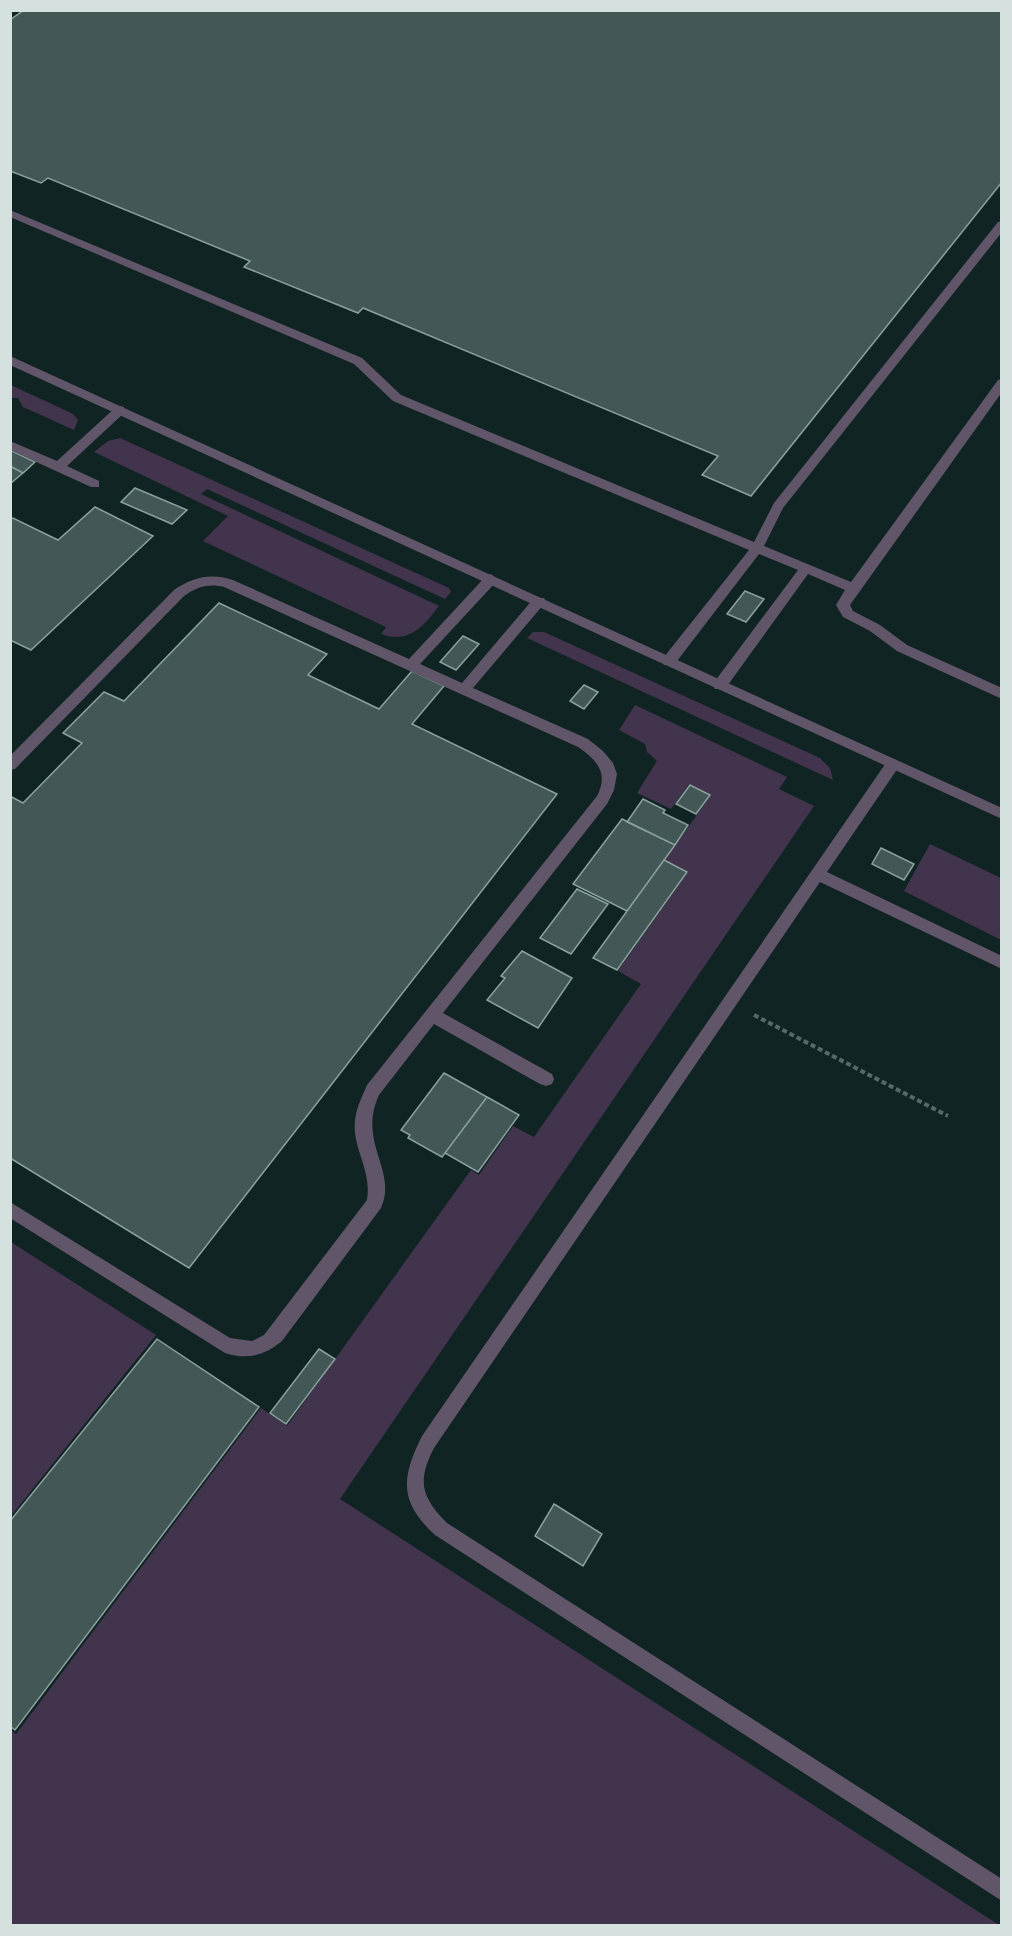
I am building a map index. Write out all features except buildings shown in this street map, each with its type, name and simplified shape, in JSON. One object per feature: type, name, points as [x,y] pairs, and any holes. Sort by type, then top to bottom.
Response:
[{"type":"street","points":[[10,213],[358,360],[368,367],[382,387],[397,398],[853,588]]},
{"type":"street","points":[[669,661],[757,548],[778,506],[1002,224]]},
{"type":"street","points":[[10,360],[1002,814]]},
{"type":"street","points":[[1002,383],[843,605],[848,614],[875,628],[909,652],[1002,694]]},
{"type":"street","points":[[58,467],[120,410]]},
{"type":"street","points":[[10,445],[95,484]]},
{"type":"street","points":[[720,685],[806,568]]},
{"type":"street","points":[[410,666],[490,579]]},
{"type":"street","points":[[10,765],[179,593],[201,580],[218,580],[583,743],[596,751],[604,761],[611,778],[609,789],[602,800],[373,1090],[361,1113],[363,1138],[377,1179],[378,1191],[375,1203],[276,1335],[264,1346],[252,1351],[225,1345],[10,1209]]},
{"type":"street","points":[[463,690],[539,601]]},
{"type":"street","points":[[893,764],[428,1442],[418,1460],[414,1477],[414,1493],[429,1518],[441,1528],[1002,1891]]},
{"type":"street","points":[[817,874],[1002,963]]},
{"type":"street","points":[[432,1015],[546,1079]]},
{"type":"path","points":[[729,1003],[948,1116]]},
{"type":"shaded area","points":[[11,385],[73,414],[78,420],[74,430],[23,407],[18,398],[11,398]]},
{"type":"shaded area","points":[[120,438],[449,588],[451,592],[445,599],[207,489],[201,494],[439,606],[428,620],[408,635],[400,637],[381,634],[386,627],[203,541],[228,516],[94,452],[108,441]]},
{"type":"shaded area","points":[[533,632],[544,632],[820,758],[830,768],[833,780],[527,638]]},
{"type":"shaded area","points":[[635,705],[787,777],[779,789],[814,806],[340,1499],[999,1925],[11,1925],[11,1730],[16,1734],[261,1408],[287,1426],[471,1170],[479,1175],[513,1126],[534,1137],[641,984],[618,971],[688,872],[665,860],[711,795],[689,784],[671,809],[637,793],[657,761],[647,752],[645,744],[619,730]]},
{"type":"shaded area","points":[[930,844],[1001,878],[1001,940],[904,891]]},
{"type":"shaded area","points":[[11,1242],[156,1335],[11,1516]]}]
